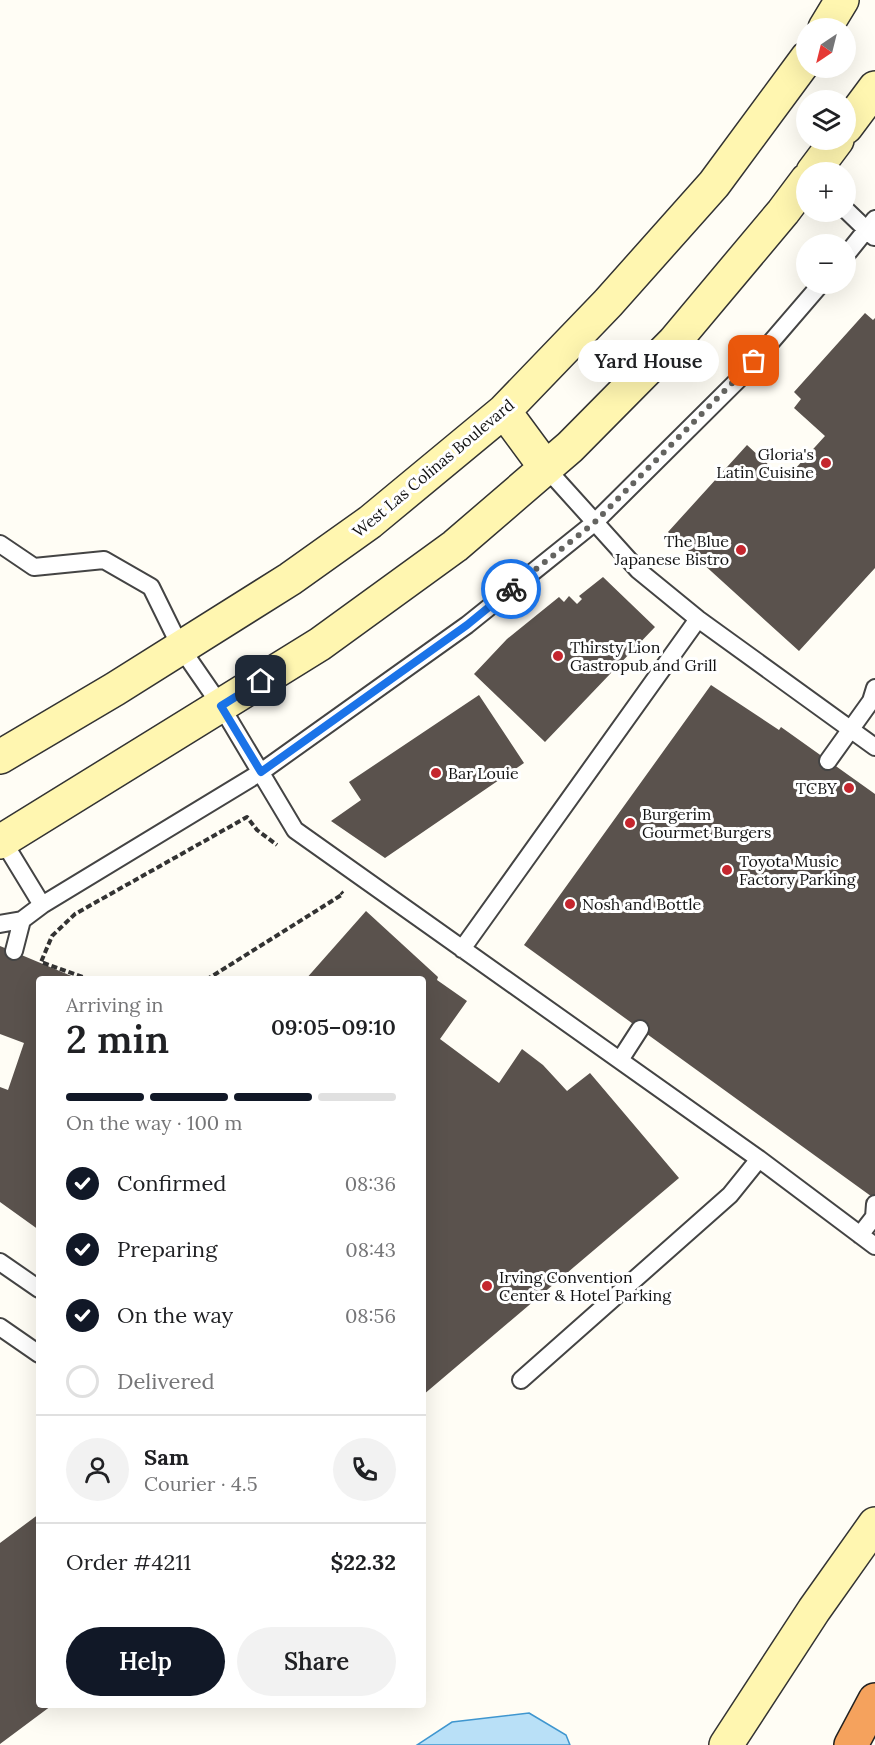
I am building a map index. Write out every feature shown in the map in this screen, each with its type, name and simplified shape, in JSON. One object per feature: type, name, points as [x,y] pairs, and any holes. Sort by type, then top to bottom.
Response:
[{"type":"highway","points":[[851,1745],[875,1700]]},
{"type":"main road","points":[[831,18],[842,0]]},
{"type":"main road","name":"West Las Colinas Boulevard","points":[[0,757],[290,579],[370,522],[504,411],[608,303],[714,184],[796,73]]},
{"type":"main road","points":[[856,114],[875,88]]},
{"type":"main road","points":[[2,842],[320,644],[445,553],[570,447],[674,342],[796,195]]},
{"type":"main road","points":[[504,411],[546,468]]},
{"type":"main road","points":[[726,1745],[875,1524]]},
{"type":"lane","points":[[856,217],[872,229],[856,245]]},
{"type":"lane","points":[[0,924],[22,920],[42,905],[261,772],[467,625],[594,523],[741,377],[812,294]]},
{"type":"lane","points":[[546,468],[638,570],[698,619],[875,747]]},
{"type":"lane","points":[[0,544],[34,567],[104,560],[151,587],[181,648],[221,706],[295,830],[759,1159],[875,1246]]},
{"type":"lane","points":[[462,949],[698,619]]},
{"type":"lane","points":[[828,761],[871,701],[875,688]]},
{"type":"lane","points":[[2,842],[42,905]]},
{"type":"lane","points":[[14,951],[22,920]]},
{"type":"lane","points":[[620,1060],[640,1029]]},
{"type":"lane","points":[[521,1380],[730,1195],[759,1159]]},
{"type":"lane","points":[[860,1235],[875,1212]]},
{"type":"lane","points":[[0,1262],[36,1287]]},
{"type":"lane","points":[[0,1327],[36,1352]]},
{"type":"path","points":[[80,976],[41,962],[52,936],[75,914],[247,817],[257,830],[282,849]]},
{"type":"path","points":[[212,976],[343,894],[334,887]]},
{"type":"water","points":[[529,1713],[566,1735],[570,1745],[417,1745],[452,1722]]},
{"type":"building","points":[[865,313],[873,320],[875,318],[875,568],[799,651],[668,532],[747,445],[785,480],[825,436],[794,408],[801,399],[794,392]]},
{"type":"building","name":"Thirsty Lion Gastropub and Grill","points":[[603,577],[655,627],[545,742],[474,674],[507,639],[559,597],[564,602],[569,596],[577,604],[582,599],[579,596]]},
{"type":"building","name":"Toyota Music Factory Parking","points":[[711,685],[779,730],[781,727],[875,794],[875,1199],[524,945]]},
{"type":"building","name":"Bar Louie","points":[[479,695],[524,763],[385,858],[331,821],[361,800],[349,782]]},
{"type":"building","name":"Irving Convention Center & Hotel Parking","points":[[366,911],[438,977],[437,980],[467,1001],[440,1039],[499,1083],[522,1049],[543,1065],[567,1091],[590,1073],[679,1178],[426,1392],[426,976],[309,976]]},
{"type":"building","points":[[0,946],[71,976],[36,976],[36,1228],[0,1202],[0,1087],[8,1090],[24,1043],[0,1034]]},
{"type":"building","points":[[36,1516],[36,1708],[48,1708],[0,1744],[0,1543]]},
{"type":"way so far","points":[[511,589],[594,523],[741,377],[754,361]]},
{"type":"place","name":"Yard House","points":[[754,361]]},
{"type":"place","name":"Gloria's Latin Cuisine","points":[[826,463]]},
{"type":"place","name":"The Blue Japanese Bistro","points":[[741,550]]},
{"type":"place","name":"Thirsty Lion Gastropub and Grill","points":[[558,656]]},
{"type":"place","name":"Bar Louie","points":[[436,773]]},
{"type":"place","name":"TCBY","points":[[849,788]]},
{"type":"place","name":"Burgerim Gourmet Burgers","points":[[630,823]]},
{"type":"place","name":"Toyota Music Factory Parking","points":[[727,870]]},
{"type":"place","name":"Nosh and Bottle","points":[[570,904]]},
{"type":"place","name":"Irving Convention Center & Hotel Parking","points":[[487,1286]]},
{"type":"route","points":[[261,681],[221,706],[261,772],[467,625],[511,589]]}]
